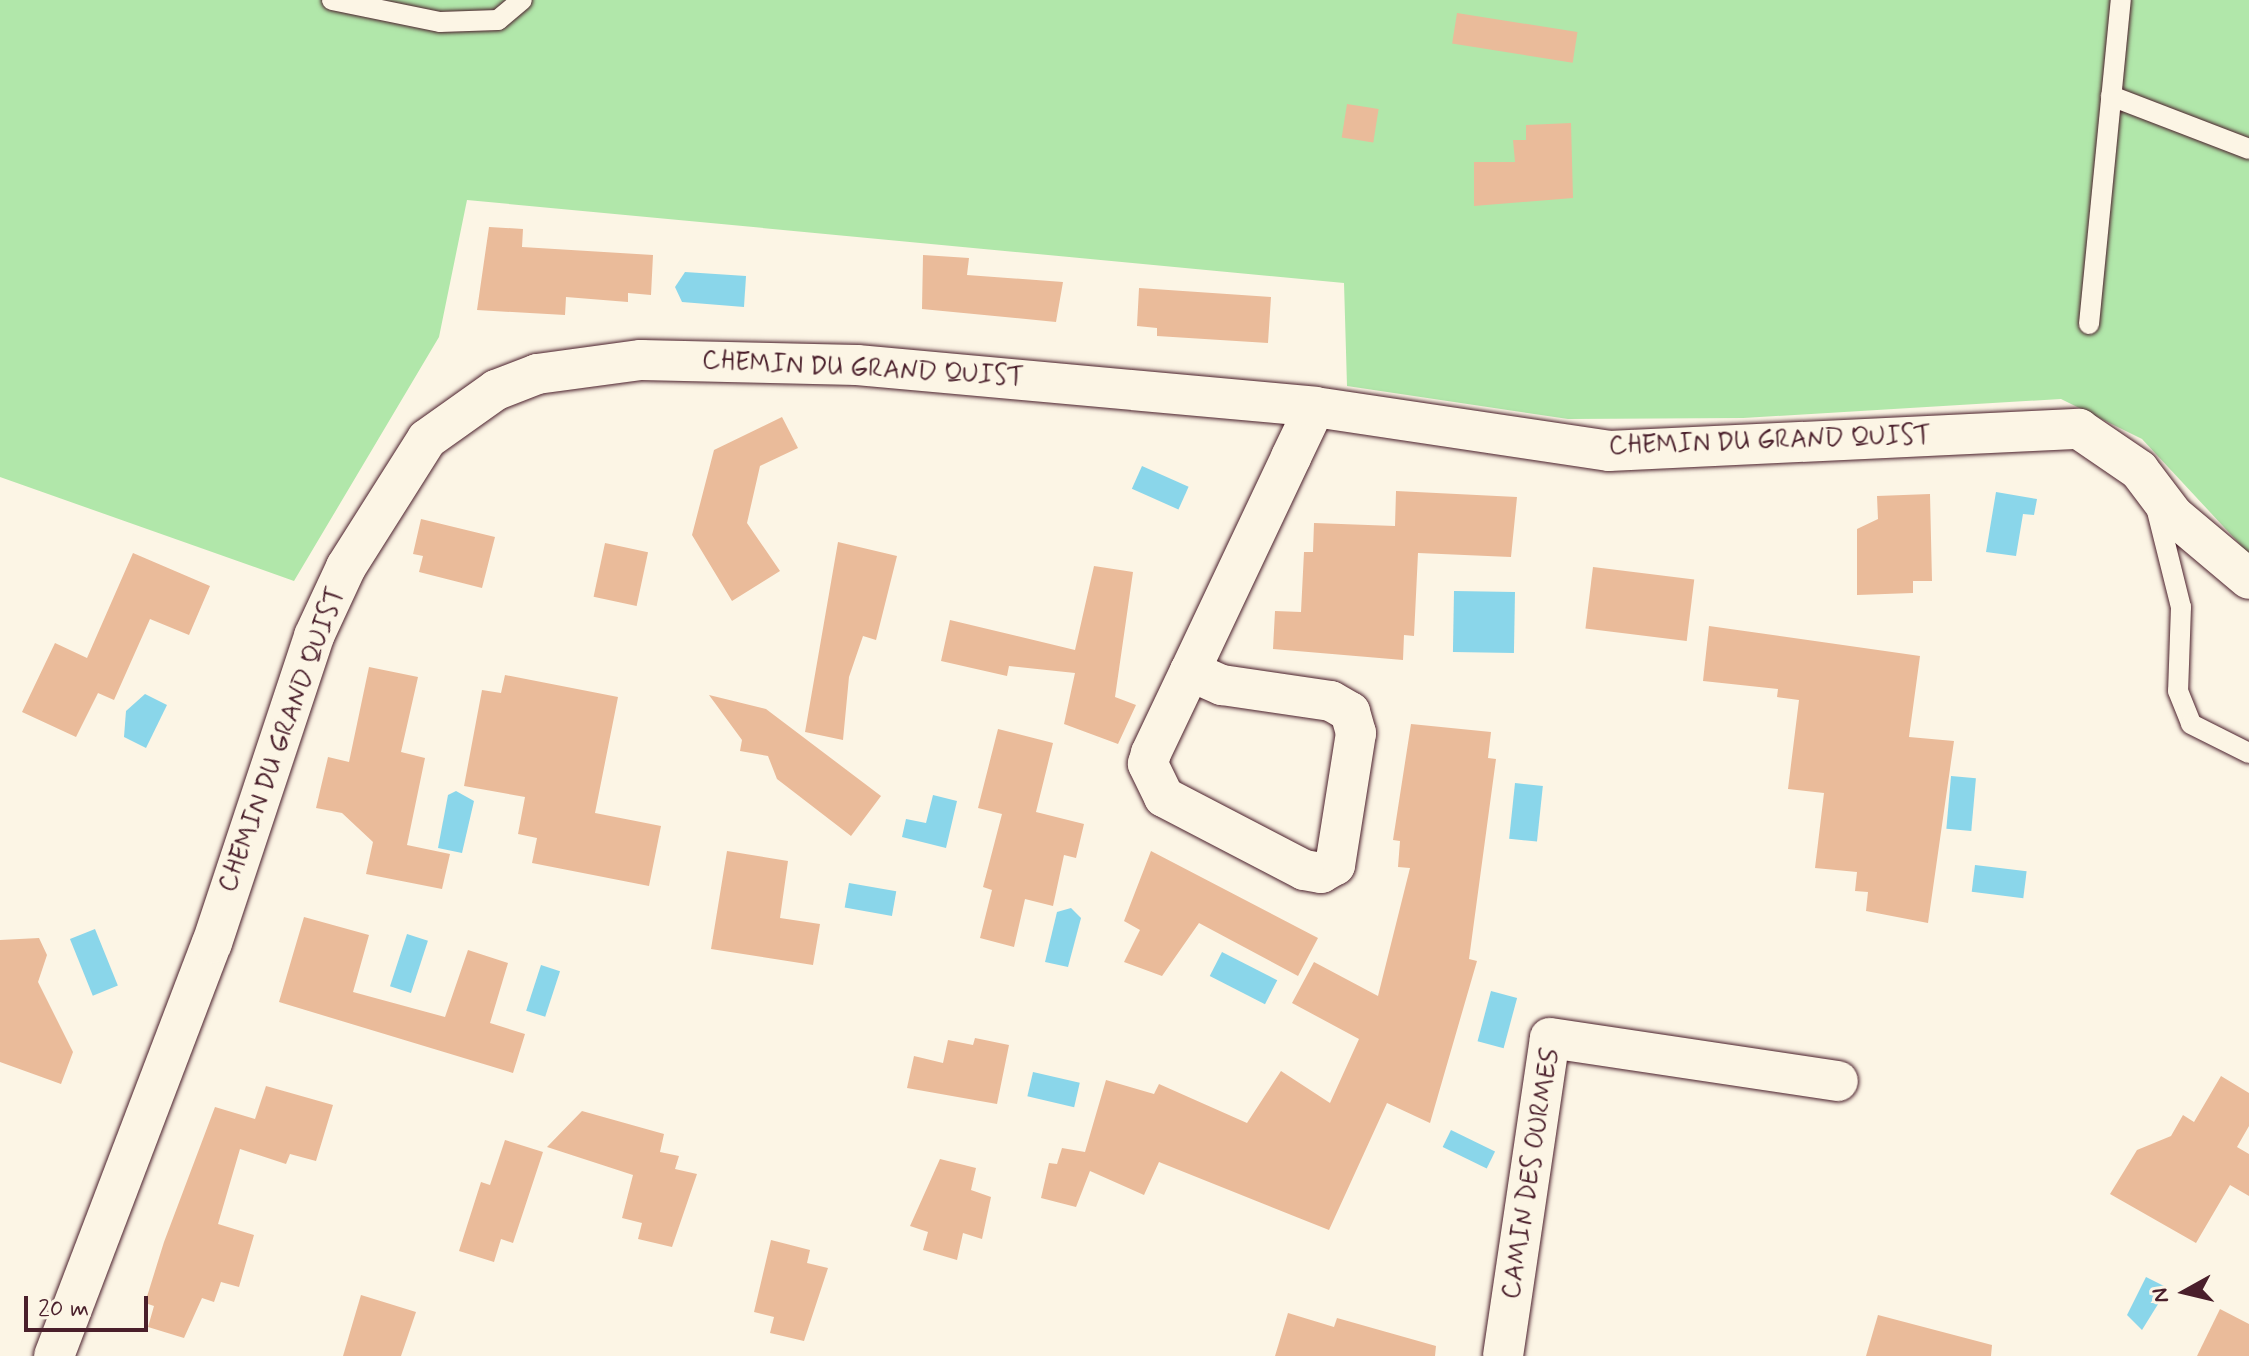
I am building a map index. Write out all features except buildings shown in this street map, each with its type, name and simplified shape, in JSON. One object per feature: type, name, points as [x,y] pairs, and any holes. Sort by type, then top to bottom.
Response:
[{"type":"street","name":"CHEMIN DU GRAND QUIST","points":[[54,1356],[212,943],[314,636],[398,479],[444,424],[496,390],[537,374],[641,360],[857,365],[1315,407],[1609,451],[2079,429],[2149,483],[2173,515],[2249,579]]},
{"type":"street","points":[[1190,671],[1222,685],[1331,701],[1350,712],[1356,733],[1335,865],[1321,873],[1304,870],[1155,788],[1151,753],[1315,407]]},
{"type":"street","name":"CAMIN DES OURMES","points":[[1503,1356],[1550,1038],[1838,1081]]},
{"type":"lane","points":[[332,0],[440,22],[498,20],[522,0]]},
{"type":"lane","points":[[2089,324],[2121,0]]},
{"type":"lane","points":[[2111,96],[2249,149]]},
{"type":"lane","points":[[2149,483],[2181,607],[2178,691],[2191,724],[2249,753]]},
{"type":"green space","points":[[0,0],[2249,0],[2249,554],[2142,439],[2061,399],[1743,418],[1568,419],[1347,386],[1344,283],[467,200],[439,337],[294,581],[0,477]]},
{"type":"water","points":[[685,272],[746,276],[744,307],[682,302],[675,287]]},
{"type":"water","points":[[1142,466],[1189,487],[1178,510],[1132,489]]},
{"type":"water","points":[[1996,492],[2037,499],[2034,515],[2023,514],[2016,556],[1986,552]]},
{"type":"water","points":[[1454,591],[1515,592],[1514,653],[1453,652]]},
{"type":"water","points":[[145,694],[167,705],[146,748],[124,737],[126,711]]},
{"type":"water","points":[[1951,776],[1976,778],[1971,831],[1946,829]]},
{"type":"water","points":[[1515,783],[1543,786],[1537,842],[1509,839]]},
{"type":"water","points":[[456,791],[474,801],[462,853],[438,848],[448,795]]},
{"type":"water","points":[[933,795],[957,801],[946,848],[902,837],[906,819],[926,823]]},
{"type":"water","points":[[1975,865],[2027,871],[2023,898],[1972,892]]},
{"type":"water","points":[[849,883],[896,891],[892,916],[845,908]]},
{"type":"water","points":[[1071,908],[1081,918],[1068,967],[1045,962],[1057,912]]},
{"type":"water","points":[[95,929],[118,986],[93,996],[70,939]]},
{"type":"water","points":[[407,934],[428,941],[411,993],[390,986]]},
{"type":"water","points":[[1222,952],[1277,980],[1265,1004],[1210,976]]},
{"type":"water","points":[[541,965],[560,971],[545,1017],[526,1011]]},
{"type":"water","points":[[1491,991],[1517,998],[1504,1048],[1478,1041]]},
{"type":"water","points":[[1033,1072],[1080,1083],[1074,1107],[1027,1096]]},
{"type":"water","points":[[1451,1130],[1495,1151],[1487,1169],[1443,1147]]},
{"type":"water","points":[[2146,1277],[2168,1288],[2142,1330],[2127,1315]]}]
